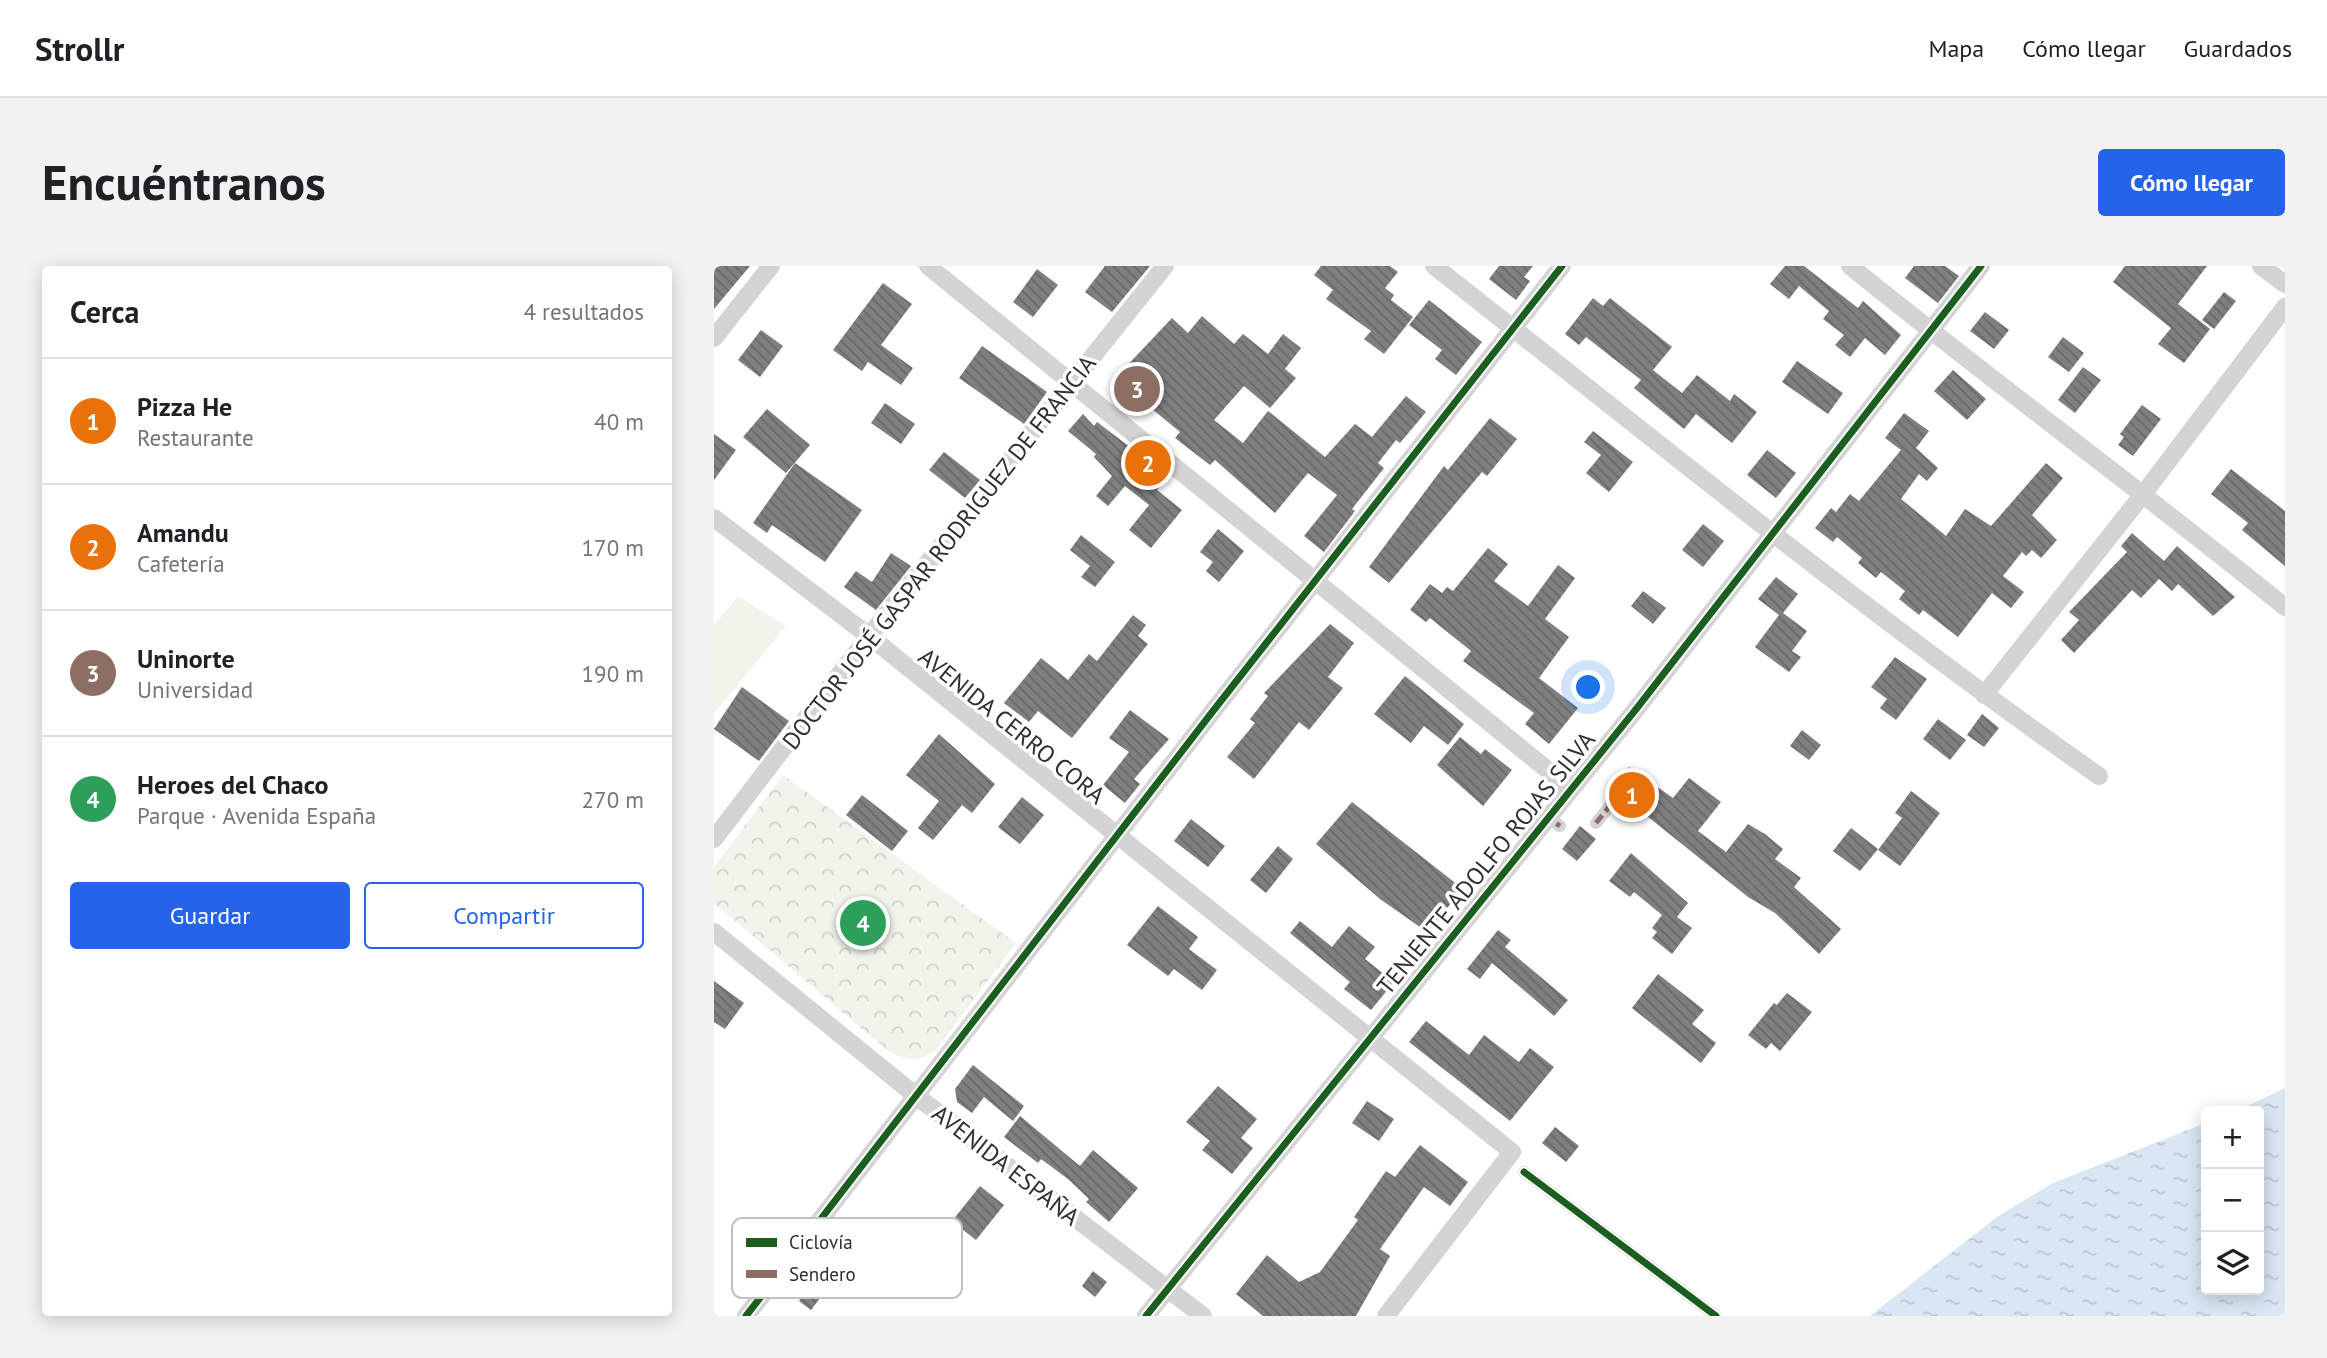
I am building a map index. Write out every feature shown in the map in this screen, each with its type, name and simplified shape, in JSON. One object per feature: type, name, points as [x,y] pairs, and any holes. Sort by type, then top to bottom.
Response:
[{"type":"street","points":[[714,338],[771,266]]},
{"type":"street","points":[[929,266],[1571,789]]},
{"type":"street","name":"DOCTOR JOSÉ GASPAR RODRIGUEZ DE FRANCIA","points":[[714,839],[869,636],[1165,266]]},
{"type":"street","points":[[1434,266],[1772,535],[1984,695],[2099,776]]},
{"type":"street","points":[[821,1218],[1562,266]]},
{"type":"street","points":[[1850,266],[1930,331],[2144,493],[2285,607]]},
{"type":"street","name":"TENIENTE ADOLFO ROJAS SILVA","points":[[1146,1316],[1370,1037],[1554,822],[1571,789],[1981,266]]},
{"type":"street","points":[[2261,266],[2285,285]]},
{"type":"street","points":[[1984,695],[2144,493],[2285,307]]},
{"type":"street","name":"AVENIDA CERRO CORA","points":[[714,518],[869,636],[1512,1152],[1386,1316]]},
{"type":"street","points":[[1532,806],[1554,822]]},
{"type":"street","points":[[1596,823],[1609,807]]},
{"type":"street","name":"AVENIDA ESPAÑA","points":[[714,932],[915,1095],[1203,1316]]},
{"type":"street","points":[[1524,1172],[1717,1316]]},
{"type":"street","points":[[746,1316],[760,1298]]},
{"type":"green space","points":[[738,596],[786,626],[714,714],[714,625]]},
{"type":"green space","points":[[783,775],[1016,943],[936,1050],[930,1054],[913,1059],[889,1052],[714,903],[714,867]]},
{"type":"water","points":[[2285,1088],[2285,1316],[1870,1316],[1997,1217],[2053,1183],[2201,1125],[2201,1295],[2264,1295],[2264,1106],[2247,1106]]},
{"type":"building","points":[[714,266],[750,266],[714,309]]},
{"type":"building","points":[[1105,266],[1150,266],[1112,312],[1085,292]]},
{"type":"building","points":[[1321,266],[1390,266],[1398,272],[1385,288],[1394,295],[1391,300],[1413,317],[1384,354],[1364,339],[1371,331],[1326,299],[1333,290],[1314,275]]},
{"type":"building","points":[[1499,266],[1533,266],[1524,277],[1530,281],[1516,300],[1489,279]]},
{"type":"building","points":[[1785,266],[1804,266],[1858,308],[1863,301],[1901,335],[1885,355],[1865,338],[1850,357],[1835,345],[1844,335],[1823,319],[1829,311],[1799,286],[1789,299],[1770,284]]},
{"type":"building","points":[[1914,266],[1945,266],[1959,276],[1938,303],[1905,278]]},
{"type":"building","points":[[2125,266],[2207,266],[2178,304],[2210,329],[2184,363],[2158,344],[2171,328],[2113,282]]},
{"type":"building","points":[[1037,269],[1058,285],[1033,317],[1013,302]]},
{"type":"building","points":[[883,283],[912,304],[881,345],[913,368],[901,385],[868,362],[862,371],[833,350]]},
{"type":"building","points":[[2224,292],[2236,301],[2214,329],[2202,320]]},
{"type":"building","points":[[1593,298],[1603,306],[1610,298],[1672,347],[1653,370],[1682,393],[1697,375],[1730,401],[1734,394],[1757,412],[1732,443],[1696,414],[1684,429],[1634,388],[1641,380],[1586,337],[1579,345],[1565,334]]},
{"type":"building","points":[[1429,300],[1482,342],[1456,375],[1435,359],[1442,350],[1409,325]]},
{"type":"building","points":[[1985,312],[2009,330],[1994,349],[1970,331]]},
{"type":"building","points":[[1202,316],[1234,344],[1243,334],[1268,354],[1283,334],[1301,348],[1285,369],[1296,378],[1270,408],[1244,386],[1214,420],[1243,443],[1268,411],[1325,457],[1355,424],[1372,437],[1406,396],[1426,412],[1400,443],[1396,440],[1378,463],[1384,468],[1352,509],[1355,511],[1324,552],[1304,536],[1337,495],[1308,473],[1275,513],[1215,460],[1210,465],[1175,438],[1180,432],[1140,399],[1145,394],[1121,372],[1172,318],[1188,333]]},
{"type":"building","points":[[761,330],[783,346],[760,377],[738,360]]},
{"type":"building","points":[[2063,337],[2084,353],[2069,372],[2048,357]]},
{"type":"building","points":[[982,346],[1047,392],[1024,424],[959,378]]},
{"type":"building","points":[[1797,361],[1843,393],[1828,414],[1782,382]]},
{"type":"building","points":[[2083,367],[2101,380],[2075,413],[2058,400]]},
{"type":"building","points":[[1953,370],[1986,399],[1967,420],[1934,391]]},
{"type":"building","points":[[885,403],[915,424],[901,444],[871,423]]},
{"type":"building","points":[[2142,405],[2161,419],[2133,456],[2118,445],[2124,437],[2120,434]]},
{"type":"building","points":[[767,409],[810,445],[786,473],[743,437]]},
{"type":"building","points":[[1904,413],[1929,431],[1916,448],[1938,468],[1927,481],[1919,474],[1901,499],[1946,536],[1965,509],[1991,526],[2046,463],[2063,478],[2032,515],[2057,540],[2041,558],[2032,550],[2026,556],[2022,552],[2003,576],[2024,592],[2011,608],[1992,593],[1958,637],[1923,610],[1919,615],[1899,599],[1905,591],[1881,572],[1876,578],[1858,563],[1862,558],[1837,537],[1833,542],[1815,528],[1831,508],[1836,512],[1850,494],[1859,501],[1901,450],[1885,438]]},
{"type":"building","points":[[1083,414],[1094,426],[1097,422],[1168,476],[1157,490],[1182,510],[1151,548],[1129,530],[1149,505],[1125,486],[1108,506],[1096,496],[1112,476],[1094,457],[1096,454],[1068,431]]},
{"type":"building","points":[[1490,418],[1517,439],[1487,476],[1482,472],[1389,583],[1369,567],[1444,466],[1448,470]]},
{"type":"building","points":[[1593,431],[1633,462],[1609,492],[1586,473],[1601,455],[1584,442]]},
{"type":"building","points":[[714,434],[736,450],[714,480]]},
{"type":"building","points":[[1767,450],[1796,473],[1776,498],[1747,475]]},
{"type":"building","points":[[944,452],[980,480],[965,498],[929,470]]},
{"type":"building","points":[[795,463],[862,510],[825,562],[772,525],[767,533],[753,523]]},
{"type":"building","points":[[2231,469],[2285,511],[2285,566],[2242,530],[2248,523],[2211,494]]},
{"type":"building","points":[[1703,524],[1724,541],[1703,567],[1682,550]]},
{"type":"building","points":[[1218,529],[1244,551],[1219,582],[1206,571],[1213,562],[1200,552]]},
{"type":"building","points":[[2132,533],[2164,561],[2177,546],[2235,597],[2213,616],[2178,584],[2172,591],[2159,579],[2141,598],[2132,590],[2074,653],[2061,640],[2079,620],[2069,612],[2127,552],[2121,546]]},
{"type":"building","points":[[1081,535],[1115,562],[1095,587],[1081,577],[1090,566],[1070,550]]},
{"type":"building","points":[[1488,548],[1508,564],[1494,581],[1528,606],[1558,565],[1575,578],[1545,619],[1569,637],[1539,678],[1578,708],[1549,744],[1525,724],[1534,713],[1463,661],[1471,651],[1430,618],[1426,622],[1410,610],[1430,584],[1442,593],[1447,587],[1453,591]]},
{"type":"building","points":[[891,553],[911,566],[876,610],[844,587],[856,571],[872,582]]},
{"type":"building","points":[[1776,577],[1798,594],[1783,613],[1807,631],[1792,651],[1801,657],[1789,672],[1755,647],[1779,615],[1758,599]]},
{"type":"building","points":[[1643,591],[1666,608],[1653,624],[1631,606]]},
{"type":"building","points":[[1133,615],[1146,625],[1138,636],[1148,644],[1072,738],[1038,711],[1029,722],[1004,703],[1041,658],[1068,680],[1089,654],[1097,661]]},
{"type":"building","points":[[1330,624],[1354,643],[1328,677],[1343,688],[1309,730],[1299,722],[1254,779],[1227,757],[1255,723],[1250,719],[1268,696],[1264,693]]},
{"type":"building","points":[[1895,657],[1927,679],[1896,720],[1880,708],[1887,699],[1871,687]]},
{"type":"building","points":[[1405,676],[1464,724],[1448,745],[1424,726],[1411,743],[1374,714]]},
{"type":"building","points":[[742,687],[789,721],[759,761],[714,729]]},
{"type":"building","points":[[1130,710],[1169,739],[1134,779],[1140,784],[1125,803],[1103,785],[1129,752],[1109,738]]},
{"type":"building","points":[[1982,714],[1999,728],[1984,747],[1967,735]]},
{"type":"building","points":[[1938,719],[1966,740],[1950,760],[1923,739]]},
{"type":"building","points":[[1802,730],[1821,745],[1809,760],[1790,746]]},
{"type":"building","points":[[939,734],[995,784],[972,813],[962,805],[933,840],[918,828],[939,801],[906,775]]},
{"type":"building","points":[[1460,737],[1481,754],[1485,749],[1512,770],[1483,806],[1437,765]]},
{"type":"building","points":[[1629,767],[1673,798],[1689,778],[1721,802],[1698,831],[1726,852],[1748,824],[1765,834],[1783,849],[1775,859],[1801,878],[1794,887],[1841,929],[1819,954],[1775,913],[1748,897],[1612,788]]},
{"type":"building","points":[[1911,791],[1940,813],[1900,866],[1878,850],[1902,818],[1895,813]]},
{"type":"building","points":[[862,795],[908,831],[892,851],[846,815]]},
{"type":"building","points":[[1022,797],[1044,815],[1020,844],[998,827]]},
{"type":"building","points":[[1352,802],[1463,889],[1427,932],[1380,899],[1316,844]]},
{"type":"building","points":[[1191,819],[1225,846],[1208,867],[1174,841]]},
{"type":"building","points":[[1580,826],[1596,839],[1577,861],[1562,849]]},
{"type":"building","points":[[1851,828],[1878,849],[1860,871],[1833,851]]},
{"type":"building","points":[[1278,846],[1293,859],[1266,893],[1250,880]]},
{"type":"building","points":[[1631,853],[1688,903],[1677,917],[1692,928],[1672,954],[1652,938],[1657,932],[1652,928],[1662,915],[1634,892],[1630,897],[1609,881]]},
{"type":"building","points":[[1158,906],[1198,937],[1189,949],[1217,970],[1202,990],[1174,969],[1168,976],[1127,945]]},
{"type":"building","points":[[1300,921],[1332,947],[1349,926],[1375,947],[1365,959],[1394,982],[1371,1010],[1344,989],[1350,982],[1290,933]]},
{"type":"building","points":[[1498,930],[1511,940],[1505,947],[1568,1000],[1554,1016],[1492,963],[1480,979],[1467,969]]},
{"type":"building","points":[[1658,974],[1704,1010],[1692,1024],[1716,1043],[1701,1063],[1632,1008]]},
{"type":"building","points":[[714,981],[744,1003],[725,1029],[714,1022]]},
{"type":"building","points":[[1787,993],[1812,1012],[1780,1051],[1771,1043],[1766,1049],[1748,1035],[1774,1003],[1777,1005]]},
{"type":"building","points":[[1426,1021],[1469,1055],[1484,1035],[1519,1062],[1530,1048],[1554,1067],[1510,1121],[1409,1042]]},
{"type":"building","points":[[973,1065],[1024,1106],[1013,1121],[984,1097],[972,1113],[957,1102],[955,1089]]},
{"type":"building","points":[[1218,1086],[1257,1119],[1241,1138],[1253,1148],[1232,1174],[1202,1150],[1210,1141],[1186,1122]]},
{"type":"building","points":[[1367,1101],[1394,1119],[1379,1141],[1352,1123]]},
{"type":"building","points":[[1020,1116],[1080,1166],[1093,1150],[1138,1188],[1109,1222],[1086,1202],[1089,1199],[1068,1179],[1041,1159],[1038,1163],[1004,1137]]},
{"type":"building","points":[[1555,1127],[1579,1146],[1566,1162],[1542,1143]]},
{"type":"building","points":[[1420,1145],[1468,1182],[1450,1206],[1424,1187],[1380,1249],[1390,1256],[1356,1316],[1263,1316],[1236,1294],[1267,1255],[1299,1282],[1320,1272],[1358,1220],[1354,1217],[1386,1171],[1395,1177]]},
{"type":"building","points":[[980,1186],[1004,1205],[976,1240],[962,1229],[962,1218],[954,1218]]},
{"type":"building","points":[[1093,1271],[1107,1282],[1095,1297],[1082,1286]]},
{"type":"building","points":[[801,1298],[820,1298],[811,1310],[799,1301]]},
{"type":"marked path","points":[[1532,806],[1560,826]]},
{"type":"marked path","points":[[1596,823],[1609,807]]},
{"type":"cycle path","points":[[822,1218],[1213,711],[1562,266]]},
{"type":"cycle path","points":[[1146,1316],[1637,708],[1981,266]]},
{"type":"cycle path","points":[[1524,1172],[1716,1316]]},
{"type":"cycle path","points":[[746,1316],[760,1298]]},
{"type":"place","name":"Uninorte","points":[[1137,389]]},
{"type":"place","name":"Amandu","points":[[1148,463]]},
{"type":"place","name":"Pizza He","points":[[1632,795]]},
{"type":"place","name":"Heroes del Chaco","points":[[863,923]]}]
